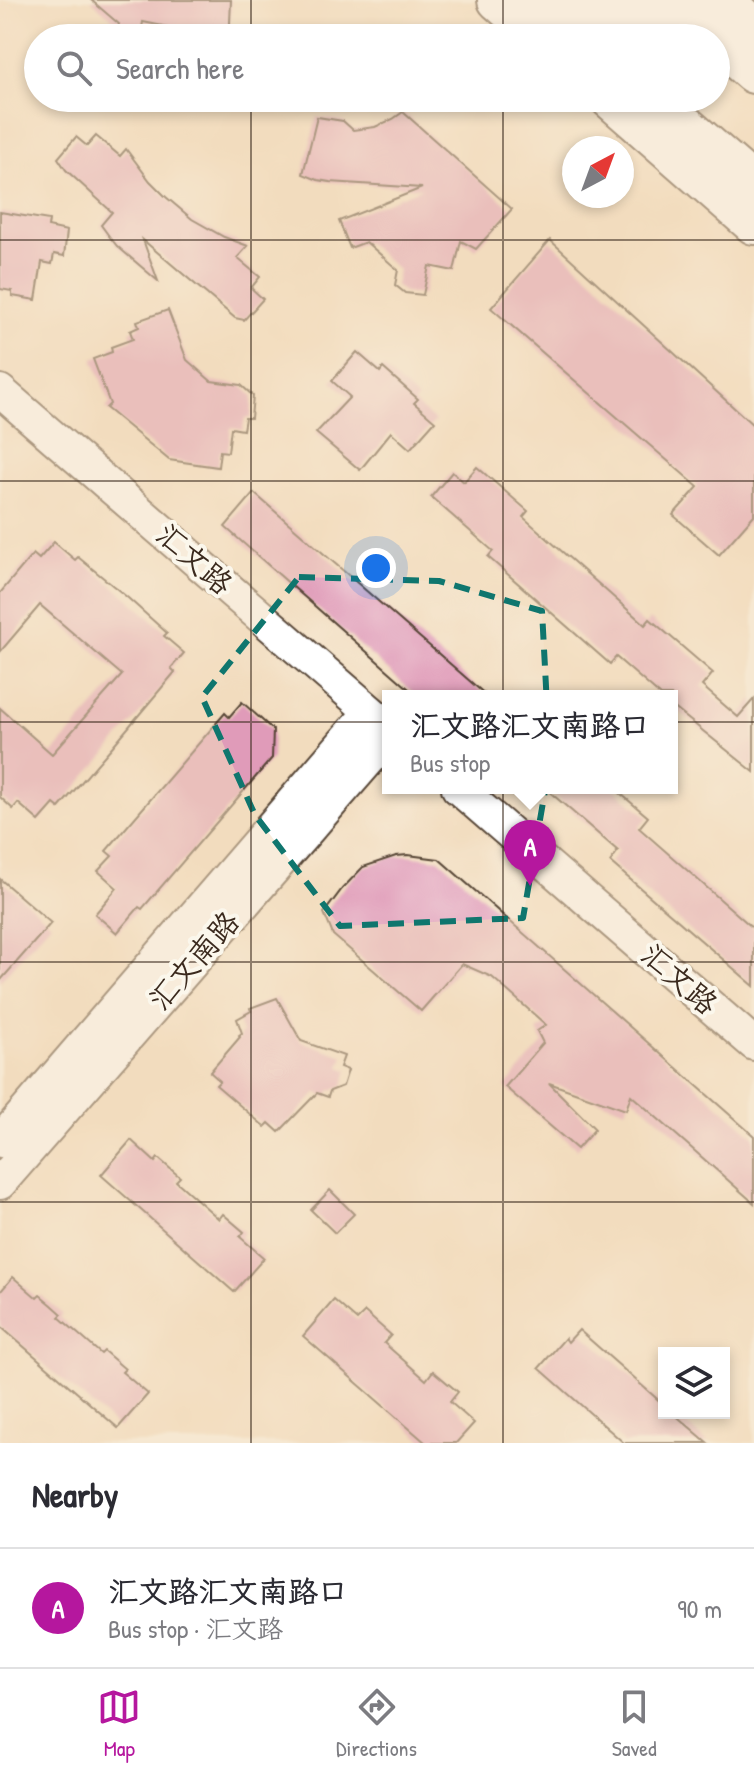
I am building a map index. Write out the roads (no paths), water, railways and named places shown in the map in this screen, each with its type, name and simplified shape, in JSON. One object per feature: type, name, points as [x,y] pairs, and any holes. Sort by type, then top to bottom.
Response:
[{"type":"highway","points":[[537,0],[564,24]]},
{"type":"highway","points":[[576,0],[596,24]]},
{"type":"highway","points":[[576,0],[604,24]]},
{"type":"highway","points":[[633,0],[660,24]]},
{"type":"highway","points":[[673,0],[700,24]]},
{"type":"highway","points":[[730,50],[754,71]]},
{"type":"highway","points":[[730,85],[754,106]]},
{"type":"highway","points":[[676,112],[754,188]]},
{"type":"highway","points":[[683,112],[754,153]]},
{"type":"main road","points":[[498,0],[525,24]]},
{"type":"main road","points":[[723,0],[754,27]]},
{"type":"main road","points":[[626,112],[754,224]]},
{"type":"street","name":"汇文路","points":[[0,391],[379,720]]},
{"type":"street","name":"汇文南路","points":[[0,1141],[379,720]]},
{"type":"street","name":"汇文南路","points":[[0,1183],[382,745]]},
{"type":"street","name":"汇文路","points":[[465,794],[754,1044]]},
{"type":"place","name":"汇文路汇文南路口","points":[[530,886]]}]
